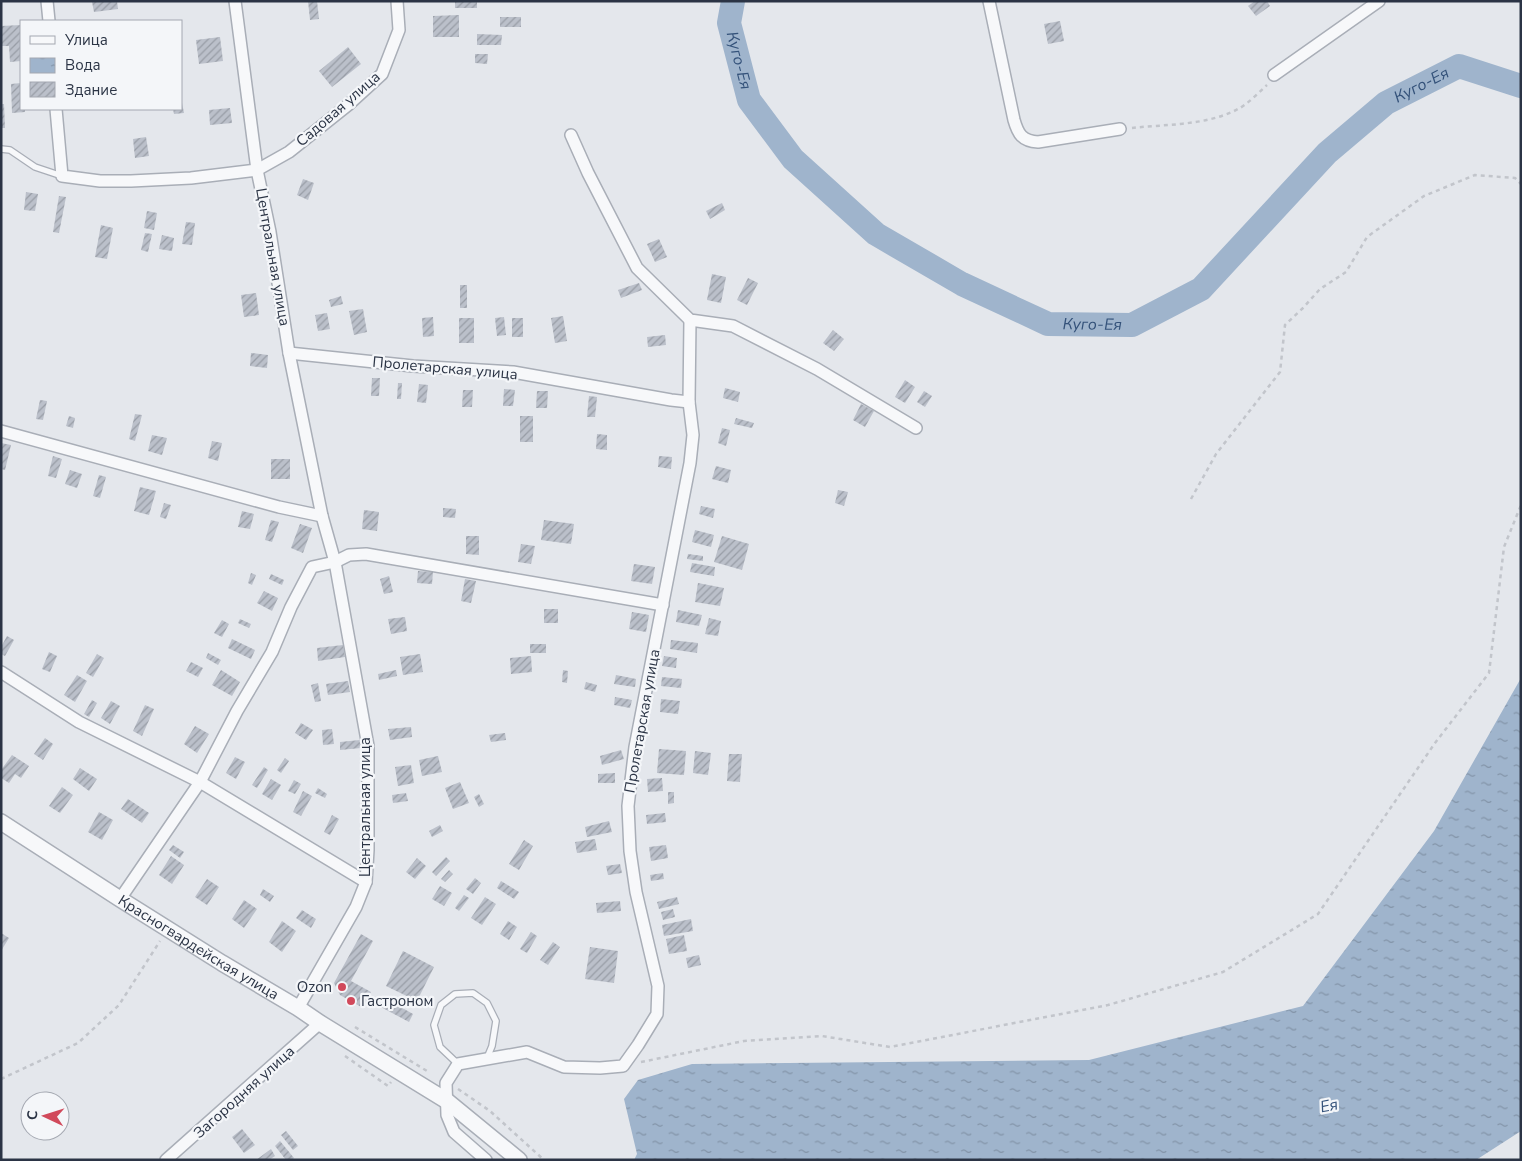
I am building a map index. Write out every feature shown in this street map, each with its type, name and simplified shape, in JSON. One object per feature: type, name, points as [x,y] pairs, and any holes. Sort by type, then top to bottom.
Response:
[{"type":"street","points":[[47,1],[48,20]]},
{"type":"street","points":[[235,1],[257,170]]},
{"type":"street","name":"Садовая улица","points":[[257,170],[288,152],[348,105],[382,74],[398,30],[397,1]]},
{"type":"street","points":[[990,1],[1018,133],[1031,142],[1038,142],[1120,129]]},
{"type":"street","points":[[1274,75],[1379,1]]},
{"type":"street","points":[[56,110],[62,176]]},
{"type":"street","points":[[571,135],[588,174],[637,268],[690,320],[733,326],[817,369],[916,428]]},
{"type":"street","name":"Центральная улица","points":[[62,176],[100,181],[131,182],[190,178],[257,170],[270,232],[289,353],[322,516],[335,562],[368,746],[368,850],[366,882],[356,907],[298,1008]]},
{"type":"street","name":"Пролетарская улица","points":[[622,1066],[638,1045],[657,1014],[658,986],[636,892],[630,851],[628,806],[635,747],[690,463],[693,435],[689,402],[690,320]]},
{"type":"street","name":"Пролетарская улица","points":[[289,353],[413,366],[513,372],[662,399],[689,402]]},
{"type":"street","points":[[1,431],[279,507],[322,516]]},
{"type":"street","points":[[120,899],[200,782],[237,711],[272,652],[291,607],[312,567],[335,562],[349,556],[366,554],[663,605]]},
{"type":"street","points":[[1,672],[79,722],[200,782],[366,882]]},
{"type":"street","name":"Красногвардейская улица","points":[[1,822],[222,964],[298,1008],[447,1101],[519,1160]]},
{"type":"street","name":"Загородняя улица","points":[[166,1160],[320,1023]]},
{"type":"street","points":[[486,1160],[454,1132],[447,1116],[446,1083],[458,1064],[527,1052],[564,1067],[600,1068],[622,1066]]},
{"type":"lane","points":[[1,149],[10,150],[35,167],[62,176]]},
{"type":"lane","points":[[458,1064],[440,1047],[434,1025],[441,1005],[455,994],[473,993],[487,1003],[496,1022],[492,1046],[486,1060]]},
{"type":"path","points":[[1120,129],[1187,123],[1215,118],[1239,109],[1269,84],[1274,75]]},
{"type":"path","points":[[1191,500],[1216,454],[1280,372],[1285,325],[1304,308],[1320,289],[1346,272],[1367,237],[1424,196],[1475,175],[1515,178],[1521,184]]},
{"type":"path","points":[[622,1066],[744,1041],[822,1036],[890,1047],[1108,1005],[1223,972],[1318,914],[1436,743],[1489,673],[1504,547],[1521,505]]},
{"type":"path","points":[[1,1079],[78,1043],[119,1005],[160,941]]},
{"type":"path","points":[[446,1083],[490,1111],[544,1160]]},
{"type":"water","name":"Ея","points":[[1521,678],[1521,1131],[1476,1160],[634,1160],[637,1154],[624,1099],[638,1080],[692,1064],[1089,1060],[1303,1006],[1434,831]]},
{"type":"building","points":[[117,1],[118,9],[94,12],[92,2]]},
{"type":"building","points":[[308,1],[317,1],[319,19],[310,20]]},
{"type":"building","points":[[455,1],[477,1],[477,8],[455,8]]},
{"type":"building","points":[[1255,1],[1267,1],[1270,6],[1256,16],[1248,6]]},
{"type":"building","points":[[459,15],[459,37],[433,37],[433,16]]},
{"type":"building","points":[[500,17],[521,17],[521,27],[500,27]]},
{"type":"building","points":[[1060,21],[1064,41],[1048,44],[1044,24]]},
{"type":"building","points":[[20,25],[20,61],[10,62],[9,46],[1,46],[1,26]]},
{"type":"building","points":[[477,34],[502,35],[501,45],[477,45]]},
{"type":"building","points":[[220,37],[223,61],[199,64],[196,40]]},
{"type":"building","points":[[348,47],[361,64],[332,87],[319,71]]},
{"type":"building","points":[[475,54],[488,54],[487,64],[475,63]]},
{"type":"building","points":[[20,83],[20,110],[25,110],[25,112],[12,113],[11,84]]},
{"type":"building","points":[[182,103],[184,113],[174,114],[173,110],[182,110]]},
{"type":"building","points":[[1,104],[4,104],[5,128],[1,128]]},
{"type":"building","points":[[230,108],[232,123],[210,125],[209,110]]},
{"type":"building","points":[[146,137],[149,156],[135,158],[133,139]]},
{"type":"building","points":[[303,179],[314,183],[308,200],[297,195]]},
{"type":"building","points":[[26,192],[38,194],[35,211],[24,210]]},
{"type":"building","points":[[59,196],[66,197],[59,233],[53,232]]},
{"type":"building","points":[[722,203],[725,210],[710,219],[706,211]]},
{"type":"building","points":[[147,211],[157,213],[154,230],[144,228]]},
{"type":"building","points":[[186,222],[195,223],[192,245],[182,244]]},
{"type":"building","points":[[101,225],[113,228],[107,259],[95,257]]},
{"type":"building","points":[[145,233],[152,234],[148,252],[141,250]]},
{"type":"building","points":[[162,235],[174,238],[172,251],[159,249]]},
{"type":"building","points":[[659,239],[667,257],[655,262],[647,244]]},
{"type":"building","points":[[712,274],[726,277],[721,303],[707,300]]},
{"type":"building","points":[[748,278],[758,283],[747,305],[737,300]]},
{"type":"building","points":[[639,283],[642,290],[621,298],[618,290]]},
{"type":"building","points":[[460,285],[467,285],[467,308],[460,308]]},
{"type":"building","points":[[256,293],[259,315],[244,317],[241,295]]},
{"type":"building","points":[[341,296],[343,304],[331,307],[329,300]]},
{"type":"building","points":[[363,309],[367,332],[354,335],[349,311]]},
{"type":"building","points":[[327,313],[330,329],[318,331],[315,315]]},
{"type":"building","points":[[563,316],[567,341],[555,343],[551,318]]},
{"type":"building","points":[[433,317],[434,336],[423,337],[422,318]]},
{"type":"building","points":[[504,317],[506,335],[497,336],[495,318]]},
{"type":"building","points":[[459,318],[474,318],[474,343],[459,343]]},
{"type":"building","points":[[512,318],[523,318],[523,337],[512,337]]},
{"type":"building","points":[[833,330],[844,339],[834,351],[823,343]]},
{"type":"building","points":[[665,335],[666,345],[648,347],[647,337]]},
{"type":"building","points":[[251,353],[268,355],[267,368],[250,366]]},
{"type":"building","points":[[372,378],[380,378],[379,396],[371,396]]},
{"type":"building","points":[[905,380],[915,387],[905,403],[895,397]]},
{"type":"building","points":[[398,383],[402,383],[401,399],[397,399]]},
{"type":"building","points":[[419,384],[428,385],[426,403],[417,402]]},
{"type":"building","points":[[725,388],[740,392],[738,402],[723,398]]},
{"type":"building","points":[[504,389],[515,390],[513,406],[503,406]]},
{"type":"building","points":[[463,390],[473,390],[472,407],[462,407]]},
{"type":"building","points":[[537,391],[548,391],[547,408],[536,408]]},
{"type":"building","points":[[924,391],[932,396],[925,407],[917,402]]},
{"type":"building","points":[[589,396],[597,397],[595,417],[587,417]]},
{"type":"building","points":[[40,400],[47,401],[43,420],[36,419]]},
{"type":"building","points":[[861,404],[874,411],[865,427],[853,420]]},
{"type":"building","points":[[135,414],[142,415],[135,441],[129,439]]},
{"type":"building","points":[[69,416],[75,418],[73,428],[66,426]]},
{"type":"building","points":[[520,416],[533,416],[533,442],[520,442]]},
{"type":"building","points":[[736,418],[754,423],[752,428],[734,424]]},
{"type":"building","points":[[722,428],[730,430],[726,446],[718,443]]},
{"type":"building","points":[[597,434],[607,435],[607,450],[596,449]]},
{"type":"building","points":[[152,435],[167,438],[162,455],[148,451]]},
{"type":"building","points":[[212,441],[222,443],[218,461],[208,458]]},
{"type":"building","points":[[1,443],[11,445],[5,470],[1,469]]},
{"type":"building","points":[[53,456],[62,459],[56,478],[48,476]]},
{"type":"building","points":[[659,456],[672,457],[671,469],[658,467]]},
{"type":"building","points":[[271,459],[290,459],[290,479],[271,479]]},
{"type":"building","points":[[716,466],[731,470],[728,483],[712,479]]},
{"type":"building","points":[[70,470],[82,474],[77,488],[65,484]]},
{"type":"building","points":[[99,475],[106,477],[100,498],[93,496]]},
{"type":"building","points":[[140,487],[156,491],[149,515],[134,511]]},
{"type":"building","points":[[838,490],[848,492],[844,506],[835,503]]},
{"type":"building","points":[[164,503],[171,505],[166,519],[160,517]]},
{"type":"building","points":[[701,506],[715,509],[713,518],[699,514]]},
{"type":"building","points":[[443,508],[456,509],[455,518],[443,517]]},
{"type":"building","points":[[364,510],[379,512],[377,531],[362,529]]},
{"type":"building","points":[[242,511],[254,514],[250,529],[238,527]]},
{"type":"building","points":[[271,520],[279,522],[272,542],[265,540]]},
{"type":"building","points":[[544,520],[574,524],[571,544],[541,540]]},
{"type":"building","points":[[300,524],[312,528],[303,553],[291,548]]},
{"type":"building","points":[[695,530],[714,535],[711,547],[692,542]]},
{"type":"building","points":[[466,536],[479,536],[479,555],[466,554]]},
{"type":"building","points":[[722,536],[749,544],[742,570],[714,562]]},
{"type":"building","points":[[521,544],[535,546],[531,564],[518,562]]},
{"type":"building","points":[[688,554],[703,556],[703,561],[687,559]]},
{"type":"building","points":[[692,563],[715,567],[714,576],[690,572]]},
{"type":"building","points":[[634,564],[655,567],[652,584],[631,581]]},
{"type":"building","points":[[418,571],[433,572],[432,584],[417,583]]},
{"type":"building","points":[[251,573],[256,575],[252,585],[248,583]]},
{"type":"building","points":[[271,574],[284,580],[282,585],[269,579]]},
{"type":"building","points":[[389,576],[393,592],[384,594],[380,579]]},
{"type":"building","points":[[465,579],[476,581],[471,603],[461,601]]},
{"type":"building","points":[[698,583],[724,588],[720,606],[695,602]]},
{"type":"building","points":[[264,591],[278,598],[272,611],[257,603]]},
{"type":"building","points":[[544,609],[558,609],[558,623],[544,623]]},
{"type":"building","points":[[678,610],[702,615],[699,626],[676,622]]},
{"type":"building","points":[[632,612],[649,615],[646,632],[629,629]]},
{"type":"building","points":[[405,617],[407,631],[391,634],[388,619]]},
{"type":"building","points":[[709,618],[721,621],[718,636],[705,634]]},
{"type":"building","points":[[240,619],[251,624],[249,628],[238,623]]},
{"type":"building","points":[[222,620],[229,624],[222,637],[214,633]]},
{"type":"building","points":[[7,636],[14,640],[5,656],[1,654],[1,647]]},
{"type":"building","points":[[232,639],[255,650],[251,659],[228,648]]},
{"type":"building","points":[[671,640],[698,643],[697,653],[670,649]]},
{"type":"building","points":[[530,644],[546,644],[546,653],[530,653]]},
{"type":"building","points":[[343,645],[345,657],[318,661],[317,648]]},
{"type":"building","points":[[49,652],[57,656],[50,672],[42,669]]},
{"type":"building","points":[[208,653],[221,660],[218,665],[206,658]]},
{"type":"building","points":[[97,654],[104,658],[93,677],[86,673]]},
{"type":"building","points":[[420,654],[423,672],[403,675],[400,657]]},
{"type":"building","points":[[531,656],[532,672],[511,674],[510,658]]},
{"type":"building","points":[[664,656],[677,658],[676,668],[662,666]]},
{"type":"building","points":[[191,662],[203,668],[198,677],[186,671]]},
{"type":"building","points":[[221,670],[240,682],[232,696],[212,685]]},
{"type":"building","points":[[396,670],[397,676],[379,680],[378,674]]},
{"type":"building","points":[[563,670],[568,671],[567,683],[562,682]]},
{"type":"building","points":[[77,675],[87,681],[75,702],[64,695]]},
{"type":"building","points":[[616,675],[636,679],[635,687],[614,684]]},
{"type":"building","points":[[662,677],[682,679],[681,688],[661,686]]},
{"type":"building","points":[[348,681],[350,692],[328,695],[326,684]]},
{"type":"building","points":[[586,682],[597,685],[595,692],[584,689]]},
{"type":"building","points":[[318,683],[321,701],[315,702],[311,685]]},
{"type":"building","points":[[615,697],[632,700],[630,708],[614,705]]},
{"type":"building","points":[[661,699],[680,701],[678,714],[660,712]]},
{"type":"building","points":[[92,700],[97,703],[89,717],[84,714]]},
{"type":"building","points":[[111,701],[120,706],[110,724],[101,718]]},
{"type":"building","points":[[145,705],[154,709],[142,736],[133,731]]},
{"type":"building","points":[[301,723],[313,730],[306,740],[295,733]]},
{"type":"building","points":[[195,726],[209,734],[197,753],[184,744]]},
{"type":"building","points":[[411,727],[412,737],[390,740],[388,729]]},
{"type":"building","points":[[332,729],[334,744],[323,745],[322,730]]},
{"type":"building","points":[[505,733],[506,740],[491,742],[489,735]]},
{"type":"building","points":[[45,738],[53,744],[43,760],[34,754]]},
{"type":"building","points":[[360,740],[361,748],[340,750],[340,742]]},
{"type":"building","points":[[659,749],[686,751],[684,775],[657,773]]},
{"type":"building","points":[[621,750],[624,759],[602,765],[600,756]]},
{"type":"building","points":[[695,751],[711,753],[708,775],[693,773]]},
{"type":"building","points":[[729,754],[742,754],[740,782],[727,781]]},
{"type":"building","points":[[12,755],[29,766],[21,778],[15,774],[9,783],[1,778],[1,770]]},
{"type":"building","points":[[438,756],[442,772],[422,776],[419,760]]},
{"type":"building","points":[[235,757],[245,762],[236,779],[226,773]]},
{"type":"building","points":[[285,758],[289,761],[281,773],[277,770]]},
{"type":"building","points":[[411,765],[414,783],[398,786],[395,767]]},
{"type":"building","points":[[264,767],[268,770],[257,788],[252,785]]},
{"type":"building","points":[[80,768],[97,779],[89,791],[73,779]]},
{"type":"building","points":[[615,773],[615,783],[598,783],[598,774]]},
{"type":"building","points":[[662,778],[663,791],[648,792],[647,779]]},
{"type":"building","points":[[271,779],[281,785],[272,800],[262,794]]},
{"type":"building","points":[[294,780],[301,784],[295,794],[288,791]]},
{"type":"building","points":[[460,782],[469,803],[453,809],[445,788]]},
{"type":"building","points":[[62,787],[73,795],[60,813],[49,806]]},
{"type":"building","points":[[318,788],[327,794],[325,798],[315,793]]},
{"type":"building","points":[[303,791],[312,796],[301,816],[293,812]]},
{"type":"building","points":[[668,792],[674,792],[674,803],[668,804]]},
{"type":"building","points":[[406,793],[408,801],[393,803],[392,795]]},
{"type":"building","points":[[479,794],[484,804],[479,807],[474,797]]},
{"type":"building","points":[[128,799],[149,813],[142,823],[121,809]]},
{"type":"building","points":[[99,812],[113,820],[102,840],[88,832]]},
{"type":"building","points":[[665,813],[666,822],[647,824],[646,815]]},
{"type":"building","points":[[332,815],[339,819],[330,835],[324,832]]},
{"type":"building","points":[[609,821],[612,832],[587,837],[585,827]]},
{"type":"building","points":[[440,825],[443,831],[432,837],[429,831]]},
{"type":"building","points":[[595,839],[597,850],[577,853],[575,842]]},
{"type":"building","points":[[524,840],[533,846],[519,870],[509,864]]},
{"type":"building","points":[[173,845],[184,852],[180,858],[169,850]]},
{"type":"building","points":[[666,845],[668,858],[651,861],[649,847]]},
{"type":"building","points":[[171,856],[184,865],[172,884],[159,875]]},
{"type":"building","points":[[446,857],[450,861],[436,876],[432,872]]},
{"type":"building","points":[[417,858],[426,866],[415,879],[406,872]]},
{"type":"building","points":[[620,864],[622,873],[608,875],[606,866]]},
{"type":"building","points":[[449,870],[453,874],[445,882],[441,879]]},
{"type":"building","points":[[663,873],[664,879],[651,881],[650,875]]},
{"type":"building","points":[[475,878],[481,883],[473,894],[466,889]]},
{"type":"building","points":[[207,879],[219,887],[207,905],[195,897]]},
{"type":"building","points":[[501,881],[519,892],[514,899],[497,888]]},
{"type":"building","points":[[440,886],[452,893],[444,906],[432,899]]},
{"type":"building","points":[[263,889],[274,896],[270,902],[260,895]]},
{"type":"building","points":[[464,895],[469,898],[459,911],[455,908]]},
{"type":"building","points":[[485,897],[496,904],[482,925],[471,918]]},
{"type":"building","points":[[677,897],[679,904],[659,909],[657,902]]},
{"type":"building","points":[[244,900],[257,909],[244,928],[232,919]]},
{"type":"building","points":[[620,901],[621,911],[597,913],[596,903]]},
{"type":"building","points":[[673,909],[675,917],[663,920],[661,912]]},
{"type":"building","points":[[302,910],[316,919],[311,928],[296,918]]},
{"type":"building","points":[[691,919],[693,931],[664,936],[662,925]]},
{"type":"building","points":[[282,921],[296,931],[282,952],[269,942]]},
{"type":"building","points":[[508,921],[517,927],[509,940],[500,934]]},
{"type":"building","points":[[531,932],[537,936],[527,953],[520,949]]},
{"type":"building","points":[[1,933],[9,938],[1,951]]},
{"type":"building","points":[[361,934],[373,941],[351,981],[371,992],[363,1008],[340,995],[334,983]]},
{"type":"building","points":[[684,935],[687,951],[669,954],[666,939]]},
{"type":"building","points":[[553,942],[560,947],[548,965],[540,960]]},
{"type":"building","points":[[590,947],[618,951],[614,983],[585,979]]},
{"type":"building","points":[[403,951],[434,967],[417,1001],[386,986]]},
{"type":"building","points":[[699,955],[701,965],[688,968],[686,958]]},
{"type":"building","points":[[383,997],[413,1014],[409,1022],[379,1006]]},
{"type":"building","points":[[242,1129],[255,1145],[244,1153],[232,1137]]},
{"type":"building","points":[[286,1131],[298,1146],[293,1150],[281,1135]]},
{"type":"building","points":[[280,1141],[294,1158],[292,1160],[286,1160],[275,1146]]},
{"type":"building","points":[[271,1149],[275,1156],[269,1160],[256,1160]]},
{"type":"waterway","name":"Куго-Ея","points":[[733,1],[729,23],[749,100],[793,159],[876,234],[962,284],[1048,324],[1132,325],[1201,289],[1327,153],[1386,103],[1459,66],[1521,86]]},
{"type":"place","name":"Ozon","points":[[342,987]]},
{"type":"place","name":"Гастроном","points":[[351,1001]]}]
